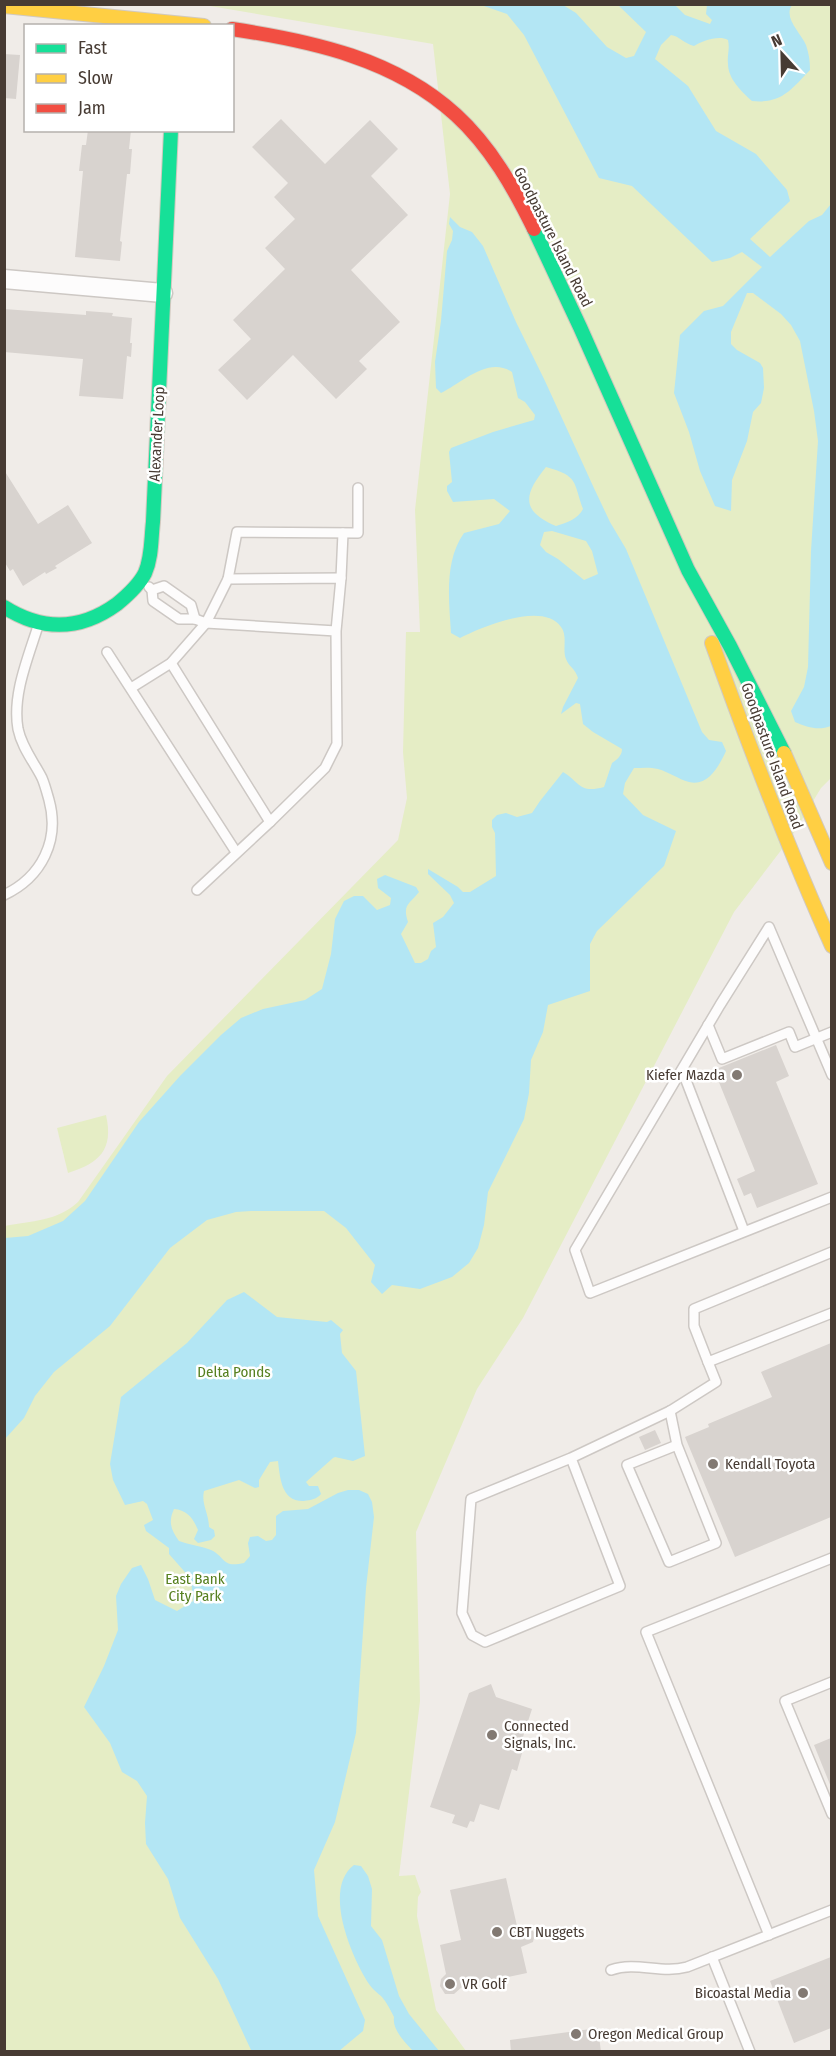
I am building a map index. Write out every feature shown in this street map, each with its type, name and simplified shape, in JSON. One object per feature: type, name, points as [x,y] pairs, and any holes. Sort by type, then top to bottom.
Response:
[{"type":"main road","points":[[4,6],[177,24]]},
{"type":"main road","name":"Goodpasture Island Road","points":[[234,29],[337,50],[387,69],[435,98],[457,116],[504,173],[531,222],[590,348],[689,573],[729,644],[787,758],[831,863]]},
{"type":"main road","name":"Alexander Loop","points":[[4,607],[25,620],[39,624],[61,626],[96,618],[112,609],[131,592],[146,570],[153,522],[171,132]]},
{"type":"main road","name":"Goodpasture Island Road","points":[[689,573],[714,650],[762,781],[831,946]]},
{"type":"street","points":[[4,279],[163,293]]},
{"type":"lane","points":[[131,688],[171,663],[206,623],[228,579],[237,532],[358,533],[358,488]]},
{"type":"lane","points":[[197,890],[325,768],[337,744],[336,631],[343,533]]},
{"type":"lane","points":[[228,579],[341,578]]},
{"type":"lane","points":[[138,581],[152,590]]},
{"type":"lane","points":[[152,590],[164,586],[191,605],[195,619]]},
{"type":"lane","points":[[152,590],[153,601],[179,619],[195,619],[206,623],[336,631]]},
{"type":"lane","points":[[4,895],[18,887],[39,866],[47,853],[52,837],[50,806],[43,780],[27,754],[18,730],[17,704],[24,670],[39,624]]},
{"type":"lane","points":[[107,651],[236,852]]},
{"type":"lane","points":[[171,663],[270,822]]},
{"type":"lane","points":[[831,1075],[769,927],[708,1025],[575,1250],[590,1293],[831,1197]]},
{"type":"lane","points":[[708,1025],[722,1059],[789,1032],[795,1047],[831,1032]]},
{"type":"lane","points":[[682,1070],[744,1231]]},
{"type":"lane","points":[[571,1458],[620,1586],[485,1642],[472,1635],[462,1613],[471,1499],[571,1458],[670,1411],[716,1382],[694,1326],[694,1309],[831,1252]]},
{"type":"lane","points":[[708,1362],[831,1312]]},
{"type":"lane","points":[[670,1411],[677,1444],[716,1543],[669,1562],[627,1466],[677,1444]]},
{"type":"lane","points":[[769,1935],[646,1632],[831,1557]]},
{"type":"lane","points":[[831,1682],[785,1701],[831,1814]]},
{"type":"lane","points":[[611,1970],[630,1966],[677,1970],[831,1910]]},
{"type":"lane","points":[[712,1957],[750,2052]]},
{"type":"green space","name":"Delta Ponds","points":[[204,5],[831,5],[831,778],[821,788],[792,836],[734,912],[523,1318],[477,1389],[416,1532],[420,1701],[399,1876],[415,1875],[421,1892],[418,1897],[417,1916],[436,2010],[466,2051],[5,2052],[5,1226],[53,1217],[78,1202],[167,1076],[398,840],[407,798],[403,752],[406,632],[420,632],[415,510],[450,194],[433,44]]},
{"type":"green space","points":[[106,1115],[108,1137],[102,1153],[88,1165],[68,1173],[57,1128]]},
{"type":"water","points":[[481,5],[563,5],[576,13],[607,47],[626,58],[634,56],[646,32],[618,5],[675,5],[685,15],[710,24],[712,20],[706,14],[707,5],[792,5],[791,20],[806,45],[810,70],[778,98],[752,101],[740,89],[730,75],[728,40],[711,39],[694,46],[671,35],[661,45],[655,59],[688,86],[716,131],[756,154],[787,190],[790,201],[750,239],[770,257],[809,221],[822,215],[831,204],[831,726],[817,728],[799,724],[795,722],[791,711],[804,687],[808,667],[811,551],[818,441],[800,341],[791,325],[781,314],[753,293],[747,293],[731,332],[731,344],[760,363],[763,368],[764,388],[761,403],[753,412],[747,441],[732,480],[731,511],[715,506],[700,471],[689,432],[674,393],[680,335],[704,311],[723,306],[762,267],[742,252],[730,258],[712,262],[632,186],[599,178],[524,35],[507,14]]},
{"type":"water","points":[[450,217],[460,227],[472,232],[483,246],[593,486],[626,549],[702,732],[709,740],[722,742],[726,751],[712,774],[696,783],[658,769],[634,768],[625,783],[623,794],[643,815],[676,831],[664,866],[597,931],[590,944],[590,991],[548,1005],[543,1032],[531,1060],[529,1093],[524,1119],[488,1192],[484,1225],[478,1248],[469,1263],[452,1277],[420,1289],[392,1285],[382,1294],[371,1282],[375,1265],[346,1228],[324,1211],[236,1212],[207,1220],[170,1248],[110,1326],[54,1372],[35,1396],[24,1418],[5,1439],[5,1238],[28,1236],[63,1221],[85,1201],[139,1122],[180,1076],[241,1018],[263,1009],[305,1000],[322,989],[331,954],[335,919],[344,901],[354,896],[363,896],[377,910],[390,905],[391,898],[378,888],[377,879],[385,875],[416,887],[419,892],[406,908],[408,922],[401,934],[415,963],[421,963],[428,959],[431,951],[436,947],[433,923],[443,917],[454,903],[450,895],[428,874],[428,869],[463,892],[470,892],[496,876],[495,833],[492,820],[497,815],[506,813],[517,817],[532,813],[563,772],[585,788],[604,787],[612,763],[621,753],[622,749],[583,724],[580,704],[576,703],[561,714],[578,678],[566,659],[563,631],[552,620],[541,616],[527,616],[497,623],[460,638],[451,633],[449,581],[453,556],[458,544],[464,533],[499,524],[510,511],[494,499],[453,502],[447,491],[447,486],[452,482],[449,452],[451,448],[493,432],[534,420],[535,415],[525,402],[518,398],[512,372],[503,368],[494,367],[475,373],[441,393],[436,388],[435,362],[447,251],[453,231],[449,224]],"holes":[[[546,467],[570,477],[576,486],[583,509],[575,518],[556,526],[536,514],[529,501],[533,485]],[[552,531],[586,541],[592,551],[598,574],[584,580],[546,552],[540,545],[544,532]]]},
{"type":"water","points":[[244,1292],[277,1317],[327,1322],[331,1320],[343,1330],[340,1334],[342,1353],[356,1371],[365,1456],[353,1461],[333,1458],[306,1482],[309,1486],[318,1486],[321,1494],[319,1496],[304,1501],[291,1497],[283,1487],[278,1461],[270,1462],[259,1480],[259,1487],[255,1488],[239,1480],[204,1491],[209,1527],[214,1530],[215,1536],[211,1540],[198,1543],[194,1539],[198,1530],[192,1518],[183,1511],[174,1509],[171,1522],[179,1541],[211,1550],[227,1563],[237,1564],[244,1563],[250,1556],[248,1543],[250,1537],[258,1536],[266,1541],[272,1540],[276,1535],[276,1516],[283,1511],[308,1509],[348,1490],[359,1490],[368,1494],[372,1502],[374,1517],[366,1588],[356,1733],[335,1822],[314,1870],[318,1916],[365,2020],[363,2031],[339,2051],[253,2052],[251,2050],[218,1979],[180,1918],[168,1879],[146,1844],[147,1796],[137,1781],[122,1772],[110,1743],[84,1707],[118,1630],[116,1596],[132,1568],[141,1565],[155,1600],[177,1611],[193,1601],[191,1579],[169,1554],[169,1548],[146,1531],[144,1525],[153,1520],[147,1504],[143,1501],[125,1505],[113,1480],[110,1464],[121,1397],[187,1343],[227,1300]]},
{"type":"water","points":[[354,1865],[361,1866],[368,1876],[372,1889],[371,1926],[382,1940],[399,1996],[409,2014],[439,2051],[413,2051],[406,2044],[395,2027],[394,2017],[387,2004],[369,1984],[355,1958],[343,1924],[340,1906],[340,1890],[345,1876]]},
{"type":"building","points":[[4,54],[20,55],[16,99],[4,98]]},
{"type":"building","points":[[281,119],[325,164],[370,120],[398,149],[371,176],[408,215],[351,270],[400,322],[359,361],[367,369],[336,399],[293,355],[247,400],[218,370],[251,339],[233,320],[285,269],[265,248],[295,219],[274,197],[288,183],[252,147]]},
{"type":"building","points":[[88,132],[131,132],[130,174],[127,174],[120,261],[75,257],[83,171],[79,171],[82,145],[86,145]]},
{"type":"building","points":[[4,309],[86,315],[86,311],[113,313],[112,316],[132,318],[131,357],[127,356],[123,399],[79,396],[83,359],[4,352]]},
{"type":"building","points":[[4,470],[38,524],[68,505],[92,543],[55,566],[57,568],[46,574],[45,572],[23,586],[13,569],[10,571],[4,561]]},
{"type":"building","points":[[776,1045],[789,1076],[776,1082],[818,1184],[757,1208],[751,1193],[744,1196],[737,1179],[755,1171],[714,1070]]},
{"type":"building","points":[[831,1343],[831,1517],[735,1557],[685,1437],[709,1427],[708,1424],[772,1397],[761,1372]]},
{"type":"building","points":[[655,1430],[661,1443],[645,1450],[639,1437]]},
{"type":"building","points":[[491,1684],[496,1697],[532,1709],[518,1752],[522,1753],[517,1771],[512,1769],[499,1810],[480,1804],[474,1822],[470,1821],[467,1828],[452,1823],[455,1815],[430,1807],[469,1693]]},
{"type":"building","points":[[831,1738],[831,1787],[814,1745]]},
{"type":"building","name":"CBT Nuggets","points":[[506,1878],[517,1926],[529,1927],[535,1933],[533,1942],[521,1947],[527,1973],[462,1987],[454,1994],[445,1994],[440,1986],[441,1979],[446,1974],[440,1945],[461,1940],[450,1890]]},
{"type":"building","name":"Bicoastal Media","points":[[831,1957],[831,2028],[794,2043],[770,1981]]},
{"type":"building","name":"Oregon Medical Group","points":[[598,2028],[601,2052],[511,2052],[510,2040]]},
{"type":"traffic: fast","points":[[4,607],[18,615],[47,624],[75,623],[103,613],[117,604],[133,590],[145,573],[150,554],[153,522],[171,132]]},
{"type":"traffic: fast","points":[[534,229],[688,570],[730,646],[784,753]]},
{"type":"traffic: slow","points":[[4,6],[184,24]]},
{"type":"traffic: slow","points":[[712,643],[769,796],[832,946]]},
{"type":"traffic: slow","points":[[784,753],[832,863]]},
{"type":"traffic: jam","points":[[234,29],[292,40],[351,56],[379,66],[432,96],[456,115],[480,140],[509,183],[534,229]]},
{"type":"place","name":"Kiefer Mazda","points":[[737,1075]]},
{"type":"place","name":"Kendall Toyota","points":[[713,1464]]},
{"type":"place","name":"Connected Signals, Inc.","points":[[492,1735]]},
{"type":"place","name":"CBT Nuggets","points":[[497,1932]]},
{"type":"place","name":"VR Golf","points":[[450,1984]]},
{"type":"place","name":"Bicoastal Media","points":[[803,1993]]},
{"type":"place","name":"Oregon Medical Group","points":[[576,2034]]},
{"type":"park label","name":"East Bank City Park","points":[[195,1588]]}]
